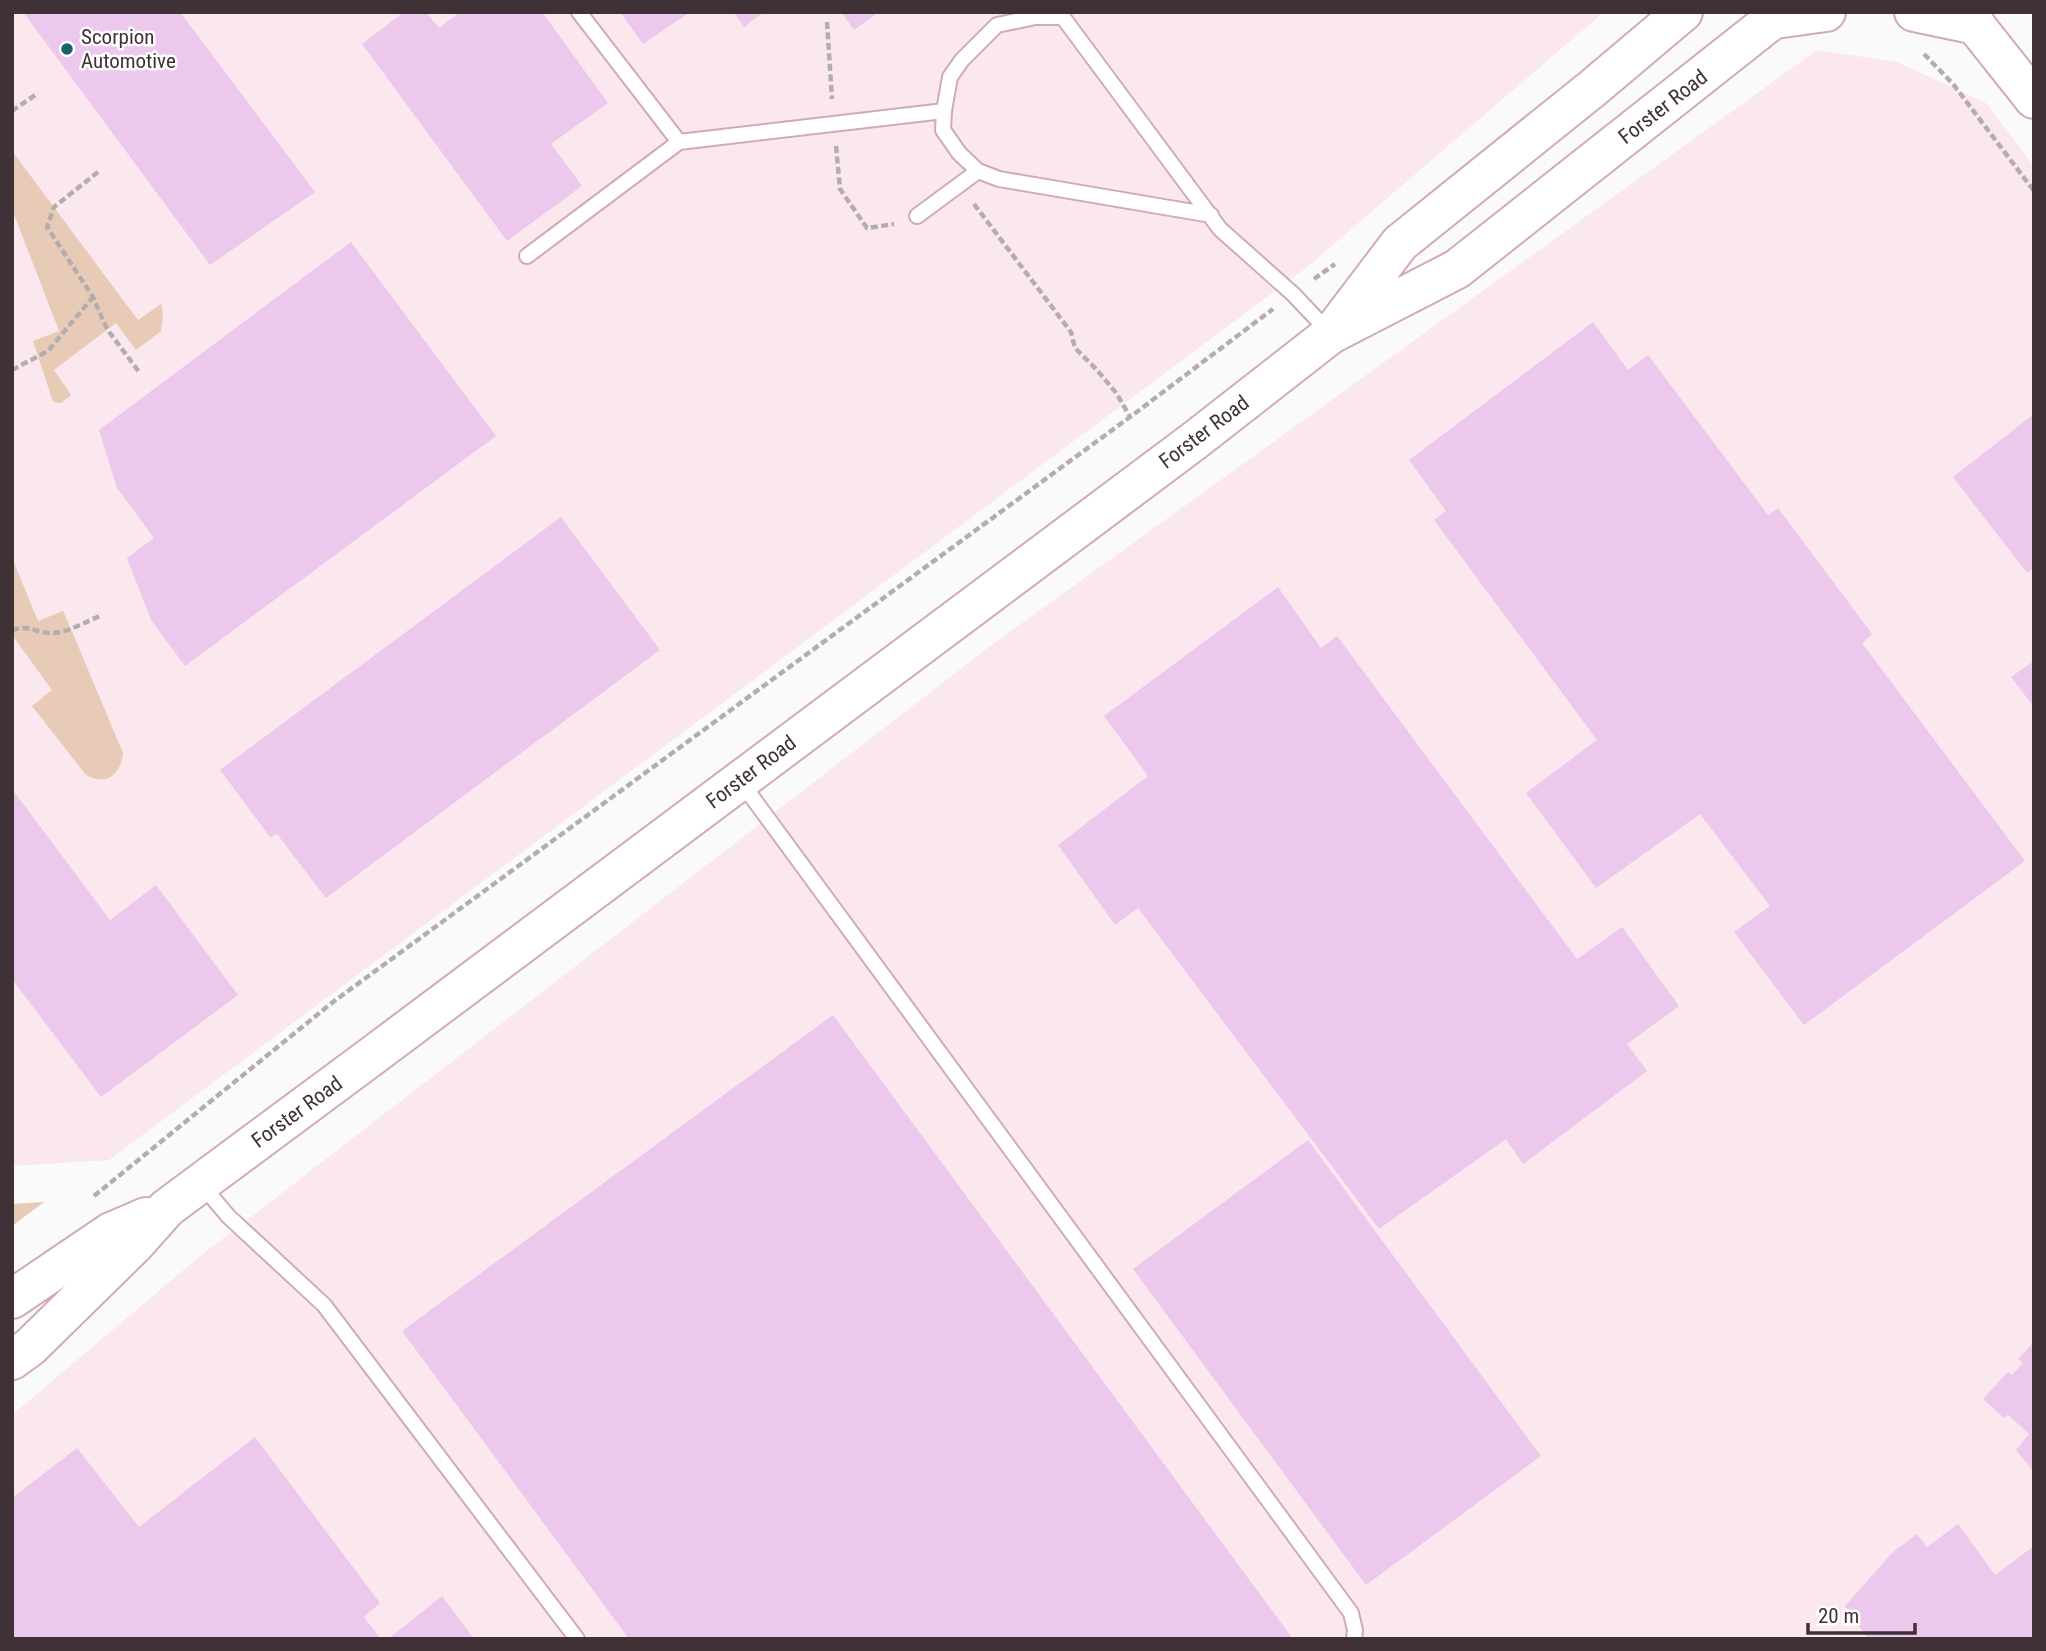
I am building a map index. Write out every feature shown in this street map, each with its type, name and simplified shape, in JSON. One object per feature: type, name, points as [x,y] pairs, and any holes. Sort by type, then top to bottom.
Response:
[{"type":"main road","name":"Forster Road","points":[[1331,334],[1400,243],[1683,12]]},
{"type":"main road","points":[[1778,16],[1826,12]]},
{"type":"main road","points":[[1914,12],[1970,19],[2034,99]]},
{"type":"main road","name":"Forster Road","points":[[12,1360],[30,1347],[134,1245],[167,1208],[1194,441],[1331,334],[1457,269],[1778,16]]},
{"type":"main road","name":"Forster Road","points":[[12,1299],[111,1232],[167,1208]]},
{"type":"lane","points":[[579,12],[679,142]]},
{"type":"lane","points":[[1211,215],[999,179],[978,171],[959,153],[943,130],[950,77],[962,60],[997,24],[1060,15],[1211,215],[1220,229],[1293,294],[1331,334]]},
{"type":"lane","points":[[527,256],[679,142],[944,111]]},
{"type":"lane","points":[[917,216],[978,171]]},
{"type":"lane","points":[[740,780],[1351,1613],[1354,1639]]},
{"type":"lane","points":[[200,1183],[222,1209],[324,1305],[577,1639]]},
{"type":"path","points":[[1924,54],[1953,84],[2034,191]]},
{"type":"path","points":[[12,111],[38,93]]},
{"type":"path","points":[[98,172],[54,207],[47,227],[93,296],[107,330],[139,372]]},
{"type":"path","points":[[90,1199],[333,1002],[1342,258]]},
{"type":"path","points":[[12,370],[48,351],[93,296]]},
{"type":"path","points":[[12,630],[23,627],[52,633],[71,629],[100,616]]},
{"type":"shaded area","points":[[12,12],[1604,12],[1306,268],[109,1160],[12,1166]]},
{"type":"shaded area","points":[[1817,50],[1897,62],[1986,103],[2034,166],[2034,1639],[12,1639],[12,1415],[199,1257],[989,647]]},
{"type":"shaded area","points":[[12,151],[138,320],[161,304],[163,313],[161,331],[136,350],[116,323],[54,370],[71,395],[61,403],[53,402],[33,341],[59,331],[12,209]]},
{"type":"shaded area","points":[[12,558],[38,621],[63,611],[123,753],[116,773],[106,779],[86,775],[32,706],[52,690],[12,635]]},
{"type":"shaded area","points":[[44,1202],[12,1226],[12,1204]]},
{"type":"building","points":[[23,12],[180,12],[315,192],[210,265]]},
{"type":"building","points":[[404,12],[426,12],[439,28],[460,12],[542,12],[608,103],[551,144],[582,186],[507,241],[362,44]]},
{"type":"building","points":[[620,12],[690,12],[643,44]]},
{"type":"building","points":[[734,12],[764,12],[744,27]]},
{"type":"building","points":[[841,12],[879,12],[854,30]]},
{"type":"building","points":[[351,242],[496,436],[185,666],[151,620],[127,558],[154,538],[117,488],[99,430]]},
{"type":"building","points":[[1593,322],[1628,370],[1648,355],[1768,515],[1778,508],[1872,634],[1862,643],[2025,861],[1804,1025],[1734,932],[1770,906],[1700,814],[1596,888],[1526,793],[1597,740],[1434,520],[1446,511],[1409,460]]},
{"type":"building","points":[[2034,414],[2034,568],[2027,573],[1953,477]]},
{"type":"building","points":[[561,517],[660,650],[326,898],[277,834],[270,837],[220,770]]},
{"type":"building","points":[[1278,587],[1321,648],[1337,636],[1577,959],[1622,927],[1679,1006],[1627,1044],[1647,1071],[1523,1164],[1506,1139],[1379,1229],[1138,908],[1115,925],[1058,845],[1148,776],[1104,716]]},
{"type":"building","points":[[2034,661],[2034,707],[2011,677]]},
{"type":"building","points":[[12,789],[110,920],[156,885],[238,995],[101,1097],[12,979]]},
{"type":"building","points":[[833,1015],[1293,1639],[629,1639],[402,1331]]},
{"type":"building","points":[[1308,1140],[1541,1456],[1366,1585],[1133,1269]]},
{"type":"building","points":[[2034,1342],[2034,1472],[2016,1450],[2029,1434],[2008,1415],[2004,1418],[1983,1399],[2008,1372],[2012,1375],[2023,1363],[2018,1359]]},
{"type":"building","points":[[255,1437],[380,1603],[364,1617],[381,1639],[12,1639],[12,1498],[77,1448],[139,1527]]},
{"type":"building","points":[[1958,1524],[1995,1575],[2034,1546],[2034,1639],[1868,1639],[1845,1606],[1892,1553],[1917,1534],[1927,1547]]},
{"type":"building","points":[[442,1596],[474,1639],[388,1639]]},
{"type":"place","name":"Scorpion Automotive","points":[[67,49]]}]
